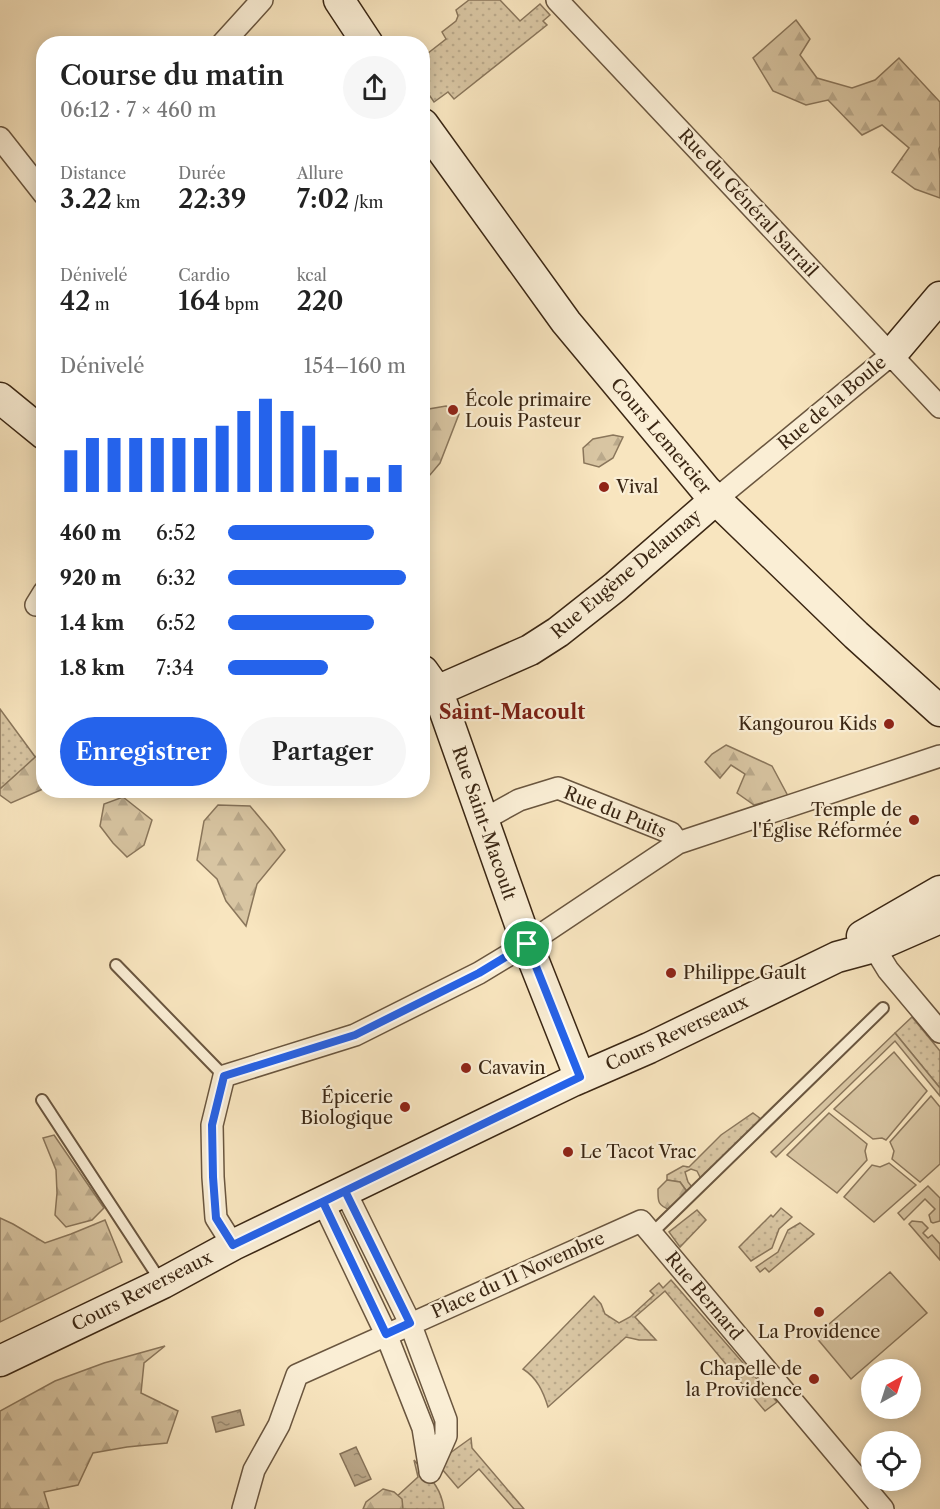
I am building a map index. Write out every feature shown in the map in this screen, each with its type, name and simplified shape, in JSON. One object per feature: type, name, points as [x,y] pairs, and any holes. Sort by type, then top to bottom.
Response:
[{"type":"main road","points":[[339,0],[363,36]]},
{"type":"main road","name":"Cours Lemercier","points":[[430,134],[566,322],[716,500],[856,635],[940,711]]},
{"type":"main road","name":"Rue de la Boule","points":[[891,355],[940,297]]},
{"type":"main road","points":[[0,398],[36,427]]},
{"type":"main road","name":"Rue Eugène Delaunay","points":[[431,682],[448,686],[530,650],[558,632],[615,587],[716,500]]},
{"type":"main road","name":"Rue Saint-Macoult","points":[[431,682],[527,944],[580,1077]]},
{"type":"main road","name":"Cours Reverseaux","points":[[0,1361],[580,1077],[649,1048],[837,957],[874,947],[933,904]]},
{"type":"main road","name":"Cours Reverseaux","points":[[837,957],[859,938],[933,904]]},
{"type":"street","points":[[229,36],[262,0]]},
{"type":"street","name":"Rue du Général Sarrail","points":[[557,0],[940,407]]},
{"type":"street","points":[[0,138],[36,185]]},
{"type":"street","name":"Rue de la Boule","points":[[716,500],[891,355]]},
{"type":"street","points":[[233,1245],[216,1218],[213,1177],[212,1125],[224,1076],[355,1035],[479,973],[527,944],[678,843],[940,756]]},
{"type":"street","name":"Rue du Puits","points":[[483,820],[519,800],[558,788],[671,833],[678,843]]},
{"type":"street","points":[[874,947],[888,970],[940,1032]]},
{"type":"street","points":[[334,1196],[410,1323],[446,1420],[446,1436],[430,1472],[423,1428],[334,1196]]},
{"type":"street","name":"Place du 11 Novembre","points":[[243,1509],[254,1470],[279,1425],[297,1375],[410,1323],[646,1227]]},
{"type":"street","name":"Rue Bernard","points":[[646,1227],[883,1509]]},
{"type":"lane","points":[[116,965],[224,1076]]},
{"type":"lane","points":[[646,1227],[883,1008]]},
{"type":"lane","points":[[42,1100],[163,1283]]},
{"type":"green space","points":[[469,0],[500,0],[520,21],[540,4],[550,15],[543,21],[547,25],[454,99],[448,92],[434,102],[430,96],[430,52],[446,39],[442,32],[456,21],[458,16],[456,10]]},
{"type":"green space","points":[[796,20],[810,39],[800,55],[817,78],[852,88],[875,80],[899,58],[940,102],[940,198],[915,189],[892,172],[909,148],[882,125],[862,135],[828,100],[806,105],[773,91],[753,58]]},
{"type":"green space","points":[[446,406],[459,414],[440,463],[430,475],[430,409]]},
{"type":"green space","points":[[613,435],[623,437],[613,458],[599,467],[584,463],[583,448],[593,439]]},
{"type":"green space","points":[[0,709],[36,758],[0,789]]},
{"type":"green space","points":[[726,745],[772,766],[788,796],[754,805],[737,793],[745,774],[731,765],[720,778],[705,762],[712,754]]},
{"type":"green space","points":[[36,756],[36,792],[11,803],[0,795],[0,789]]},
{"type":"green space","points":[[124,798],[152,820],[144,845],[127,857],[100,826],[104,804]]},
{"type":"green space","points":[[218,805],[250,806],[285,850],[257,884],[246,926],[226,901],[217,879],[197,860],[204,821]]},
{"type":"green space","points":[[912,1017],[940,1051],[940,1088],[895,1033]]},
{"type":"green space","points":[[895,1033],[940,1088],[940,1096],[895,1041],[776,1157],[771,1152]]},
{"type":"green space","points":[[894,1052],[927,1091],[886,1140],[873,1139],[834,1109]]},
{"type":"green space","points":[[931,1096],[940,1107],[940,1164],[920,1182],[892,1159],[894,1151],[890,1142]]},
{"type":"green space","points":[[753,1113],[761,1119],[701,1179],[697,1171],[691,1169],[685,1172],[692,1187],[688,1193],[680,1182],[667,1180],[667,1175],[683,1166],[689,1167],[721,1135]]},
{"type":"green space","points":[[829,1113],[867,1144],[865,1151],[867,1160],[837,1193],[787,1155]]},
{"type":"green space","points":[[54,1135],[104,1208],[92,1220],[66,1227],[55,1215],[56,1170],[43,1138]]},
{"type":"green space","points":[[889,1163],[916,1185],[874,1222],[844,1197],[872,1165],[880,1167]]},
{"type":"green space","points":[[667,1180],[680,1182],[688,1193],[670,1210],[660,1204],[658,1197],[658,1189]]},
{"type":"green space","points":[[928,1186],[940,1198],[940,1221],[931,1222],[929,1215],[935,1209],[925,1199],[904,1220],[898,1213]]},
{"type":"green space","points":[[781,1208],[792,1217],[779,1229],[772,1248],[751,1261],[739,1247]]},
{"type":"green space","points":[[697,1210],[706,1220],[680,1247],[669,1232]]},
{"type":"green space","points":[[0,1218],[45,1243],[105,1220],[122,1262],[0,1322]]},
{"type":"green space","points":[[912,1221],[922,1222],[928,1228],[923,1233],[928,1238],[932,1235],[940,1244],[940,1260],[909,1224]]},
{"type":"green space","points":[[800,1223],[814,1234],[769,1272],[765,1268],[760,1272],[756,1267],[778,1252],[788,1230]]},
{"type":"green space","points":[[890,1272],[927,1313],[874,1359],[861,1359],[861,1370],[851,1379],[815,1336]]},
{"type":"green space","points":[[671,1280],[777,1402],[765,1411],[665,1291],[635,1317],[656,1340],[626,1337],[548,1407],[539,1385],[523,1369],[594,1296],[601,1304],[605,1314],[619,1323],[630,1317],[654,1295],[650,1291],[659,1283],[663,1288]]},
{"type":"green space","points":[[165,1346],[144,1363],[141,1393],[178,1411],[167,1443],[93,1453],[78,1485],[44,1492],[49,1509],[0,1509],[0,1411],[55,1381],[104,1363]]},
{"type":"green space","points":[[471,1438],[472,1448],[524,1509],[514,1509],[479,1469],[458,1488],[442,1469],[446,1456]]},
{"type":"green space","points":[[414,1460],[437,1488],[444,1509],[383,1509],[418,1477]]},
{"type":"green space","points":[[383,1489],[394,1492],[402,1499],[403,1509],[363,1509],[366,1502]]},
{"type":"water","points":[[240,1410],[244,1425],[216,1432],[212,1417]]},
{"type":"water","points":[[356,1447],[371,1479],[355,1486],[340,1454]]},
{"type":"place","name":"École primaire Louis Pasteur","points":[[453,410]]},
{"type":"place","name":"Vival","points":[[604,487]]},
{"type":"place","name":"Kangourou Kids","points":[[889,724]]},
{"type":"place","name":"Temple de l'Église Réformée","points":[[914,820]]},
{"type":"place","name":"Philippe Gault","points":[[671,973]]},
{"type":"place","name":"Cavavin","points":[[466,1068]]},
{"type":"place","name":"Épicerie Biologique","points":[[405,1107]]},
{"type":"place","name":"Le Tacot Vrac","points":[[568,1152]]},
{"type":"place","name":"La Providence","points":[[819,1312]]},
{"type":"place","name":"Chapelle de la Providence","points":[[814,1379]]},
{"type":"district","name":"Saint-Macoult","points":[[512,712]]},
{"type":"route","points":[[527,944],[479,973],[355,1035],[224,1076],[212,1125],[213,1177],[216,1218],[233,1245],[345,1191],[410,1323],[386,1334],[323,1202],[345,1191],[580,1077],[527,944]]}]
